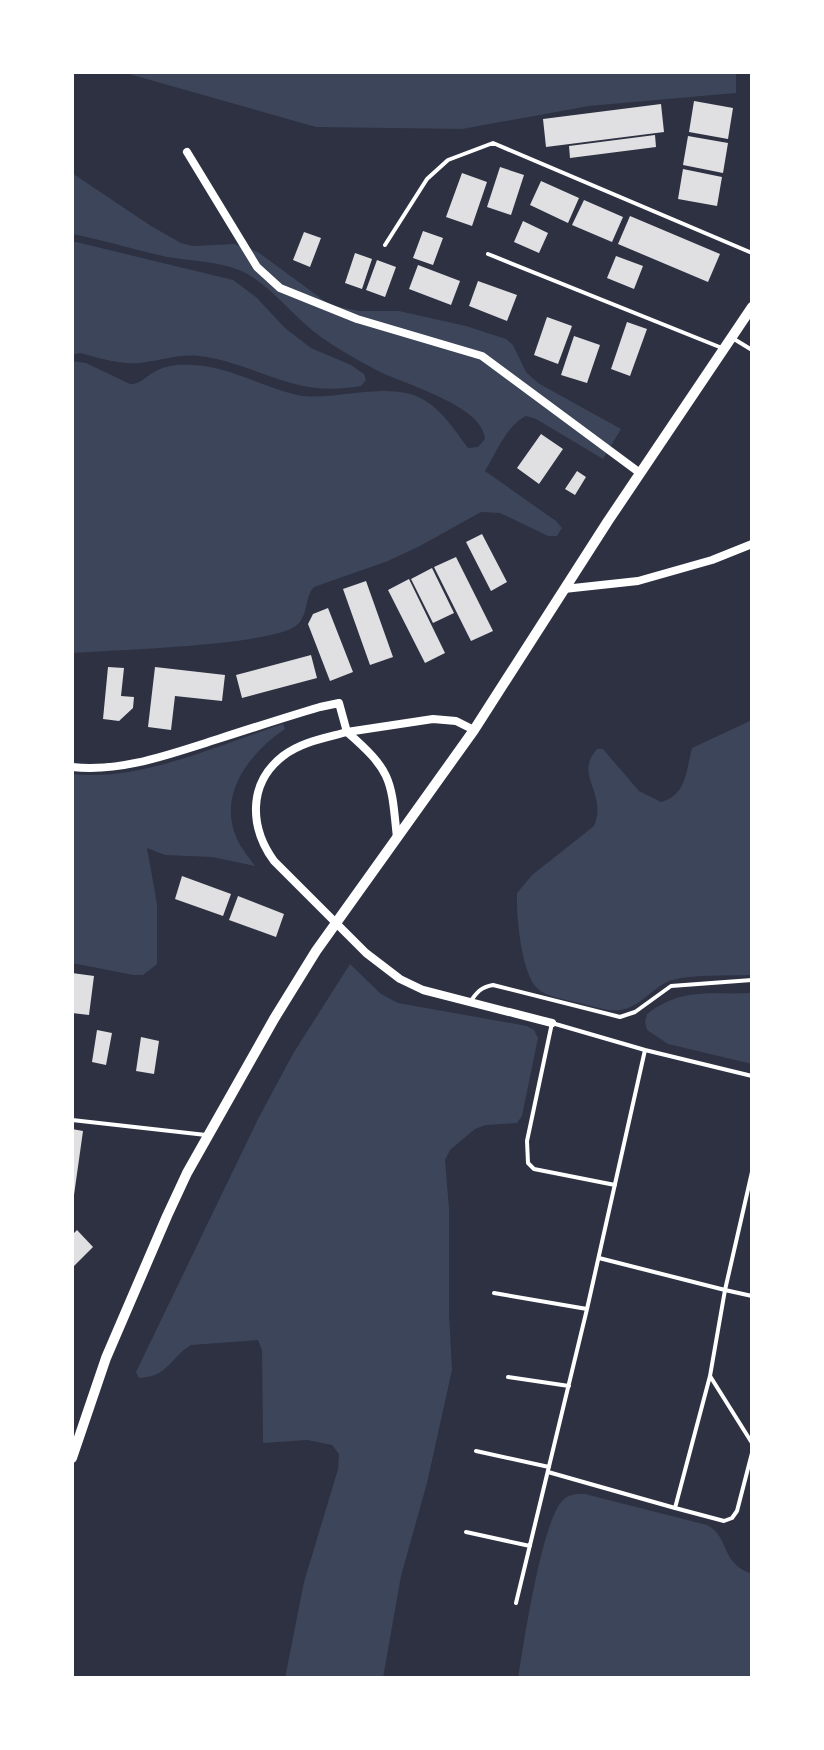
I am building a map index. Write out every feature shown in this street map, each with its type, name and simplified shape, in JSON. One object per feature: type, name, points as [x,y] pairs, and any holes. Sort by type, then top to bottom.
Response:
[{"type":"street","points":[[187,152],[257,267],[280,288],[357,319],[482,356],[640,473]]},
{"type":"street","points":[[72,1458],[106,1358],[143,1267],[187,1173],[301,974],[474,730],[640,473],[752,307]]},
{"type":"street","points":[[564,589],[638,581],[712,560],[752,544]]},
{"type":"street","points":[[72,767],[113,765],[162,757],[339,703],[347,732],[384,769],[391,790],[397,838]]},
{"type":"street","points":[[474,730],[456,721],[433,719],[347,732],[297,748],[284,755],[263,779],[254,811],[257,828],[264,847],[285,873],[383,968],[423,990],[552,1023]]},
{"type":"lane","points":[[385,245],[427,179],[448,160],[493,143],[752,253]]},
{"type":"lane","points":[[488,254],[724,349]]},
{"type":"lane","points":[[732,338],[752,350]]},
{"type":"lane","points":[[470,1002],[477,991],[493,985],[620,1017],[635,1012],[671,986],[752,980]]},
{"type":"lane","points":[[615,1185],[534,1169],[528,1163],[529,1129],[552,1023],[752,1076]]},
{"type":"lane","points":[[516,1603],[599,1258],[645,1050]]},
{"type":"lane","points":[[72,1120],[208,1135]]},
{"type":"lane","points":[[675,1508],[710,1376],[725,1290],[752,1172]]},
{"type":"lane","points":[[599,1258],[752,1296]]},
{"type":"lane","points":[[494,1293],[587,1309]]},
{"type":"lane","points":[[710,1376],[752,1443]]},
{"type":"lane","points":[[508,1377],[569,1386]]},
{"type":"lane","points":[[476,1451],[724,1521],[732,1518],[737,1511],[752,1453]]},
{"type":"lane","points":[[466,1532],[530,1546]]},
{"type":"shaded area","points":[[122,72],[736,72],[736,93],[589,106],[462,129],[316,127]]},
{"type":"shaded area","points":[[72,173],[181,243],[193,246],[234,244],[258,252],[330,305],[359,311],[399,311],[466,326],[506,339],[513,345],[526,372],[538,383],[621,429],[603,459],[526,416],[502,440],[485,471],[556,521],[562,528],[557,536],[548,536],[500,513],[481,512],[388,561],[314,587],[301,621],[282,632],[225,642],[72,653],[72,361],[86,363],[130,384],[164,367],[187,365],[219,369],[303,396],[403,392],[429,403],[468,448],[478,447],[485,439],[481,427],[457,406],[376,370],[339,349],[313,331],[266,287],[239,270],[167,257],[72,234]]},
{"type":"shaded area","points":[[72,241],[233,280],[311,348],[351,365],[364,374],[366,380],[361,386],[317,388],[198,356],[132,363],[80,353],[72,355]]},
{"type":"shaded area","points":[[752,720],[752,975],[672,980],[631,1007],[620,1010],[559,998],[537,988],[523,957],[517,893],[532,875],[594,826],[597,803],[588,768],[597,749],[603,749],[639,791],[661,802],[670,799],[681,788],[692,748]]},
{"type":"shaded area","points":[[283,724],[285,729],[250,761],[235,788],[231,803],[235,834],[255,866],[212,857],[165,855],[147,848],[157,904],[157,964],[143,975],[133,975],[72,963],[72,774],[125,773],[152,767]]},
{"type":"shaded area","points":[[350,964],[381,994],[398,1003],[527,1026],[534,1030],[538,1038],[522,1116],[517,1123],[486,1125],[475,1129],[450,1150],[445,1160],[452,1370],[427,1483],[401,1576],[383,1678],[285,1678],[304,1582],[338,1469],[339,1454],[332,1445],[307,1440],[263,1443],[262,1350],[258,1340],[191,1345],[163,1371],[139,1378],[136,1372],[258,1119],[294,1052]]},
{"type":"shaded area","points":[[752,993],[752,1064],[668,1044],[647,1030],[647,1014],[672,1000],[697,994]]},
{"type":"shaded area","points":[[575,1494],[707,1525],[720,1536],[734,1563],[752,1574],[752,1678],[518,1678],[534,1585],[554,1514],[562,1501]]},
{"type":"building","points":[[694,101],[733,108],[728,139],[689,132]]},
{"type":"building","points":[[661,104],[664,132],[546,147],[543,119]]},
{"type":"building","points":[[655,135],[656,147],[570,158],[569,146]]},
{"type":"building","points":[[688,136],[728,143],[723,173],[683,165]]},
{"type":"building","points":[[500,167],[524,175],[511,215],[487,207]]},
{"type":"building","points":[[683,169],[722,177],[717,206],[678,199]]},
{"type":"building","points":[[462,173],[487,182],[472,226],[446,217]]},
{"type":"building","points":[[541,181],[579,198],[568,223],[530,205]]},
{"type":"building","points":[[584,200],[623,217],[612,242],[572,225]]},
{"type":"building","points":[[630,216],[720,254],[708,282],[618,244]]},
{"type":"building","points":[[523,221],[548,233],[539,253],[514,242]]},
{"type":"building","points":[[423,231],[443,238],[433,265],[413,258]]},
{"type":"building","points":[[304,232],[321,238],[310,267],[293,260]]},
{"type":"building","points":[[355,253],[372,259],[362,289],[345,283]]},
{"type":"building","points":[[616,256],[643,266],[634,289],[607,278]]},
{"type":"building","points":[[377,260],[396,267],[385,297],[366,290]]},
{"type":"building","points":[[418,265],[460,281],[451,305],[409,289]]},
{"type":"building","points":[[478,281],[517,295],[507,321],[469,306]]},
{"type":"building","points":[[547,317],[572,326],[558,364],[534,355]]},
{"type":"building","points":[[627,322],[647,329],[630,376],[611,369]]},
{"type":"building","points":[[574,336],[600,345],[587,383],[561,375]]},
{"type":"building","points":[[541,434],[563,449],[539,484],[517,468]]},
{"type":"building","points":[[577,471],[586,477],[575,495],[565,489]]},
{"type":"building","points":[[482,534],[507,582],[491,591],[466,542]]},
{"type":"building","points":[[456,557],[493,631],[471,641],[434,567]]},
{"type":"building","points":[[432,568],[454,613],[433,623],[411,579]]},
{"type":"building","points":[[409,579],[445,653],[425,663],[388,590]]},
{"type":"building","points":[[366,581],[393,657],[370,665],[343,589]]},
{"type":"building","points":[[328,608],[353,672],[330,681],[308,624],[313,614]]},
{"type":"building","points":[[311,655],[317,678],[242,698],[236,675]]},
{"type":"building","points":[[108,667],[124,668],[121,696],[134,697],[133,708],[119,721],[103,719]]},
{"type":"building","points":[[155,667],[225,675],[222,701],[175,696],[171,730],[148,727]]},
{"type":"building","points":[[182,876],[231,894],[223,916],[175,899]]},
{"type":"building","points":[[238,896],[284,914],[276,937],[229,920]]},
{"type":"building","points":[[72,973],[94,976],[89,1015],[72,1013]]},
{"type":"building","points":[[97,1030],[112,1033],[106,1065],[92,1062]]},
{"type":"building","points":[[141,1037],[159,1041],[154,1074],[136,1071]]},
{"type":"building","points":[[72,1129],[83,1131],[74,1195],[72,1195]]},
{"type":"building","points":[[77,1230],[93,1247],[72,1268],[72,1235]]}]
